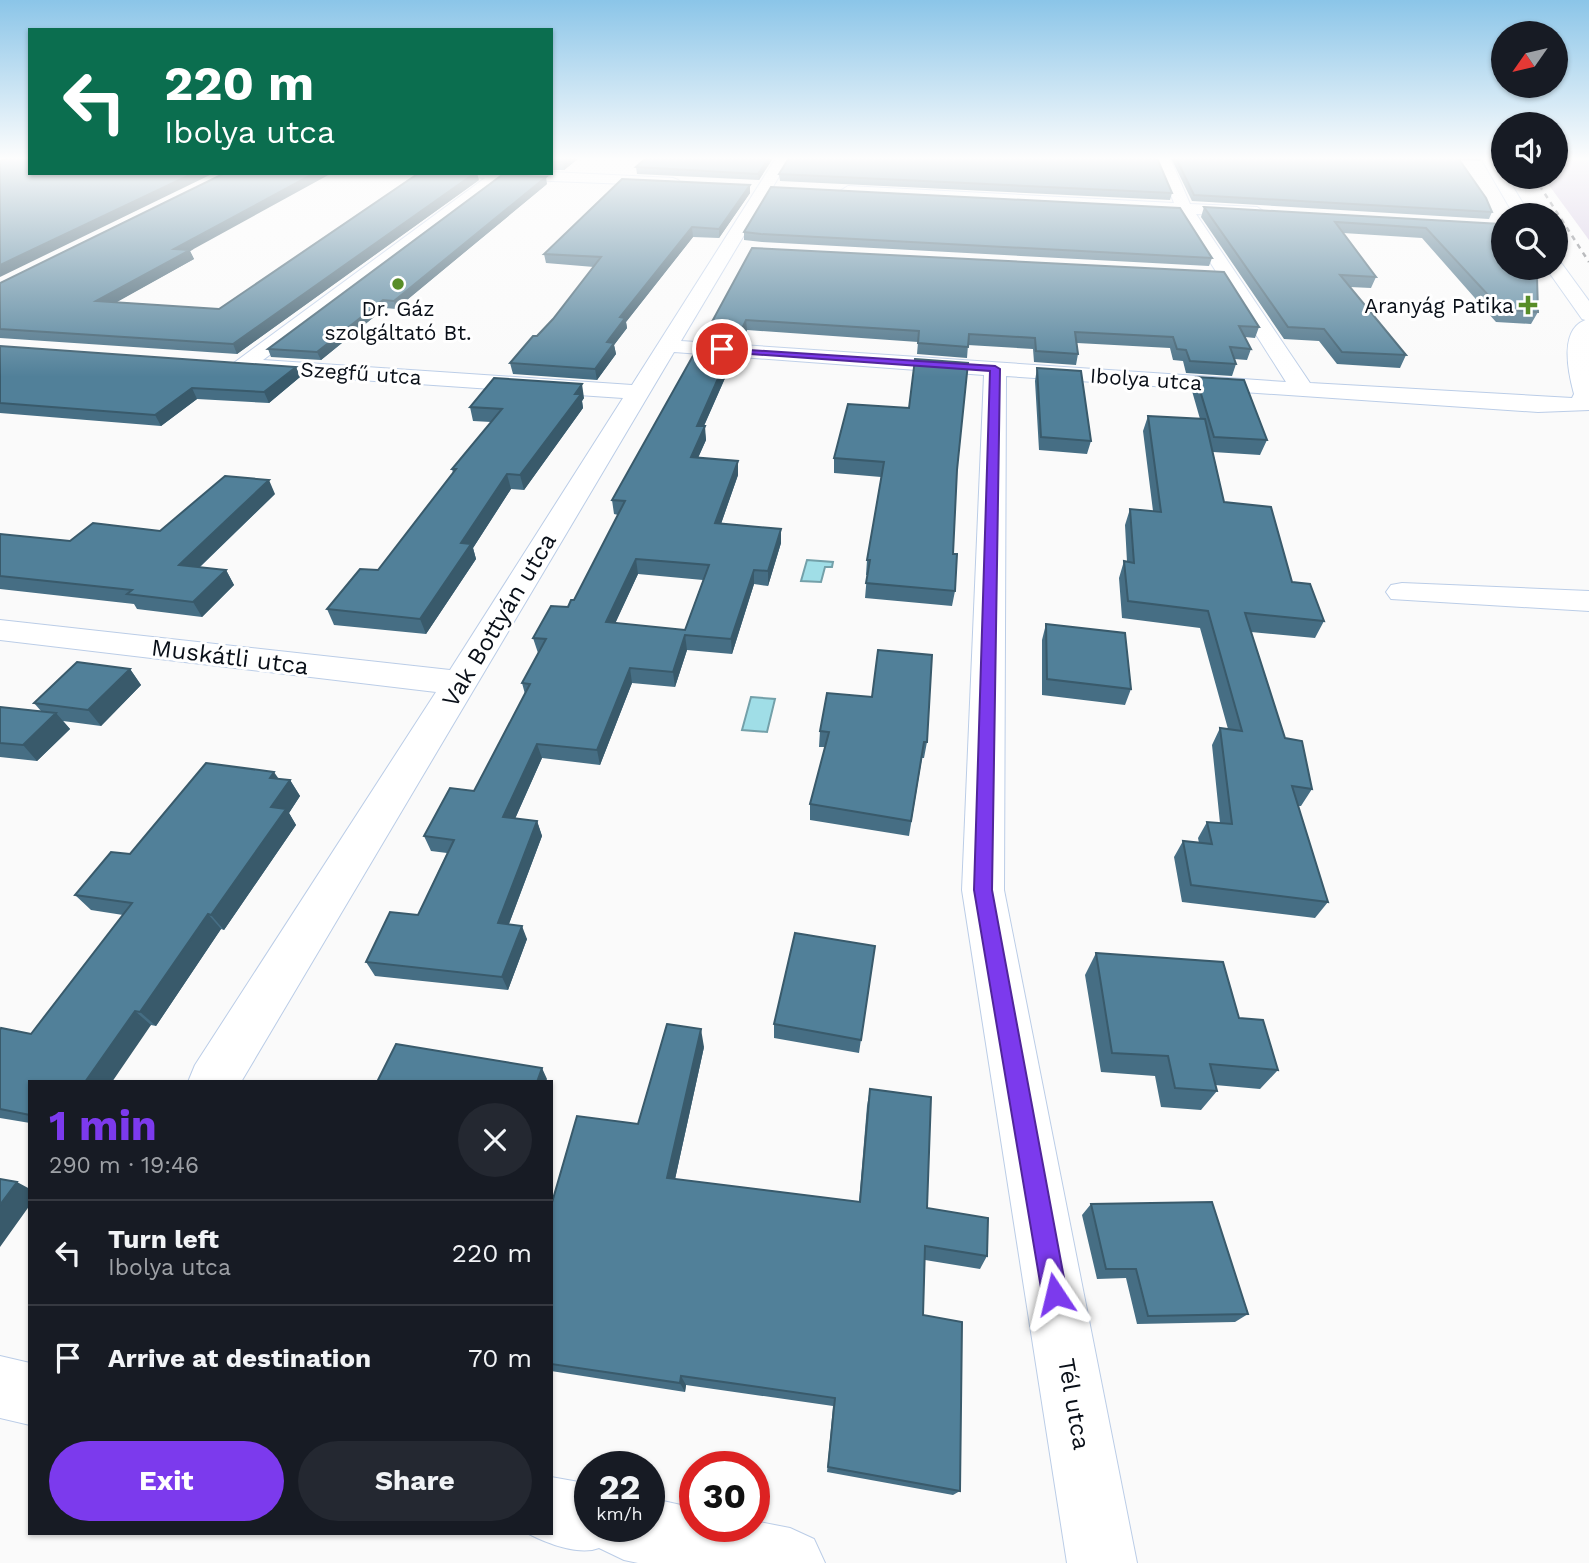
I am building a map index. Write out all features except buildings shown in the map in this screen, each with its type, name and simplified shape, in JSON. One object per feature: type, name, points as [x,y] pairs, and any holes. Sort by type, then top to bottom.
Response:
[{"type":"street","points":[[242,365],[424,231]]},
{"type":"street","name":"Vak Bottyán utca","points":[[214,1080],[638,392],[667,346],[739,248],[747,231]]},
{"type":"street","points":[[1196,231],[1219,275],[1303,390]]},
{"type":"street","points":[[1564,280],[1589,315]]},
{"type":"street","name":"Ibolya utca","points":[[667,346],[1538,405],[1585,414],[1586,394],[1580,374],[1579,338],[1589,325]]},
{"type":"street","name":"Szegfű utca","points":[[215,363],[638,392]]},
{"type":"street","name":"Tél utca","points":[[995,369],[983,890],[1102,1563]]},
{"type":"street","points":[[1402,592],[1589,601]]},
{"type":"street","name":"Muskátli utca","points":[[0,630],[461,683]]},
{"type":"street","points":[[553,1510],[574,1515]]},
{"type":"street","points":[[665,1535],[790,1563]]},
{"type":"water","points":[[807,560],[833,562],[832,567],[825,567],[821,582],[801,581]]},
{"type":"water","points":[[751,697],[775,699],[767,732],[742,730]]},
{"type":"railway","points":[[1569,231],[1589,262]]},
{"type":"place","name":"Dr. Gáz szolgáltató Bt.","points":[[398,284]]},
{"type":"place","name":"Aranyág Patika","points":[[1528,305]]},
{"type":"route","points":[[722,349],[995,369],[983,890],[1055,1294]]}]
